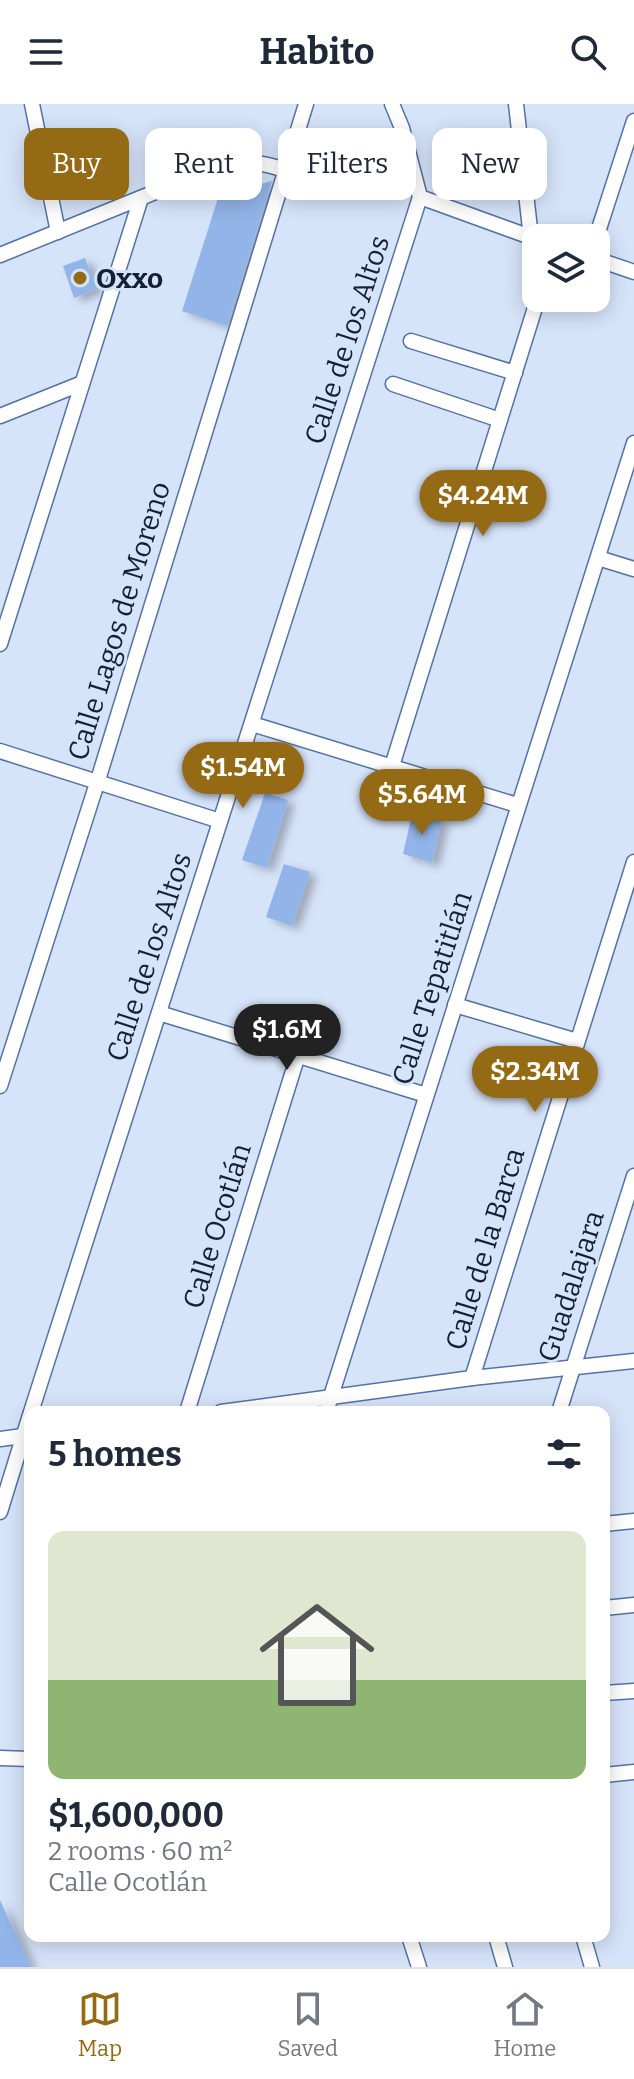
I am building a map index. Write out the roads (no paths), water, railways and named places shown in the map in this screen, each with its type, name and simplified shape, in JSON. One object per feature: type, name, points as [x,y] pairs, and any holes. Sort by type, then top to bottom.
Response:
[{"type":"street","points":[[32,104],[58,232]]},
{"type":"street","name":"Calle Lagos de Moreno","points":[[298,128],[306,104]]},
{"type":"street","points":[[392,104],[420,197],[522,234]]},
{"type":"street","points":[[516,104],[532,224]]},
{"type":"street","points":[[601,224],[634,121]]},
{"type":"street","points":[[0,255],[238,161],[260,161],[278,167]]},
{"type":"street","name":"Calle Lagos de Moreno","points":[[0,1086],[98,780],[278,193]]},
{"type":"street","name":"Calle de los Altos","points":[[33,1406],[420,197]]},
{"type":"street","points":[[0,644],[141,198]]},
{"type":"street","points":[[610,263],[633,269]]},
{"type":"street","points":[[392,766],[534,312]]},
{"type":"street","points":[[411,341],[515,373]]},
{"type":"street","points":[[0,416],[80,384]]},
{"type":"street","points":[[393,384],[500,420]]},
{"type":"street","name":"Calle Tepatitlán","points":[[328,1406],[634,443]]},
{"type":"street","points":[[598,558],[634,569]]},
{"type":"street","points":[[252,724],[517,805]]},
{"type":"street","points":[[0,751],[220,821]]},
{"type":"street","name":"Calle de la Barca","points":[[472,1378],[634,862]]},
{"type":"street","points":[[455,1005],[577,1041]]},
{"type":"street","points":[[159,1013],[426,1095]]},
{"type":"street","name":"Calle Ocotlán","points":[[189,1406],[298,1055]]},
{"type":"street","name":"Guadalajara","points":[[561,1406],[634,1176]]},
{"type":"street","points":[[263,1406],[472,1378],[634,1361]]},
{"type":"street","points":[[0,1439],[24,1436]]},
{"type":"street","name":"Calle de los Altos","points":[[0,1512],[24,1444]]},
{"type":"street","points":[[610,1523],[634,1521]]},
{"type":"street","points":[[610,1607],[634,1605]]},
{"type":"street","points":[[610,1693],[634,1691]]},
{"type":"street","points":[[0,1758],[24,1759]]},
{"type":"street","points":[[610,1774],[634,1772]]},
{"type":"street","points":[[411,1942],[419,1967]]},
{"type":"street","points":[[498,1942],[505,1967]]},
{"type":"street","points":[[585,1942],[592,1967]]},
{"type":"place","name":"Oxxo","points":[[80,278]]}]
